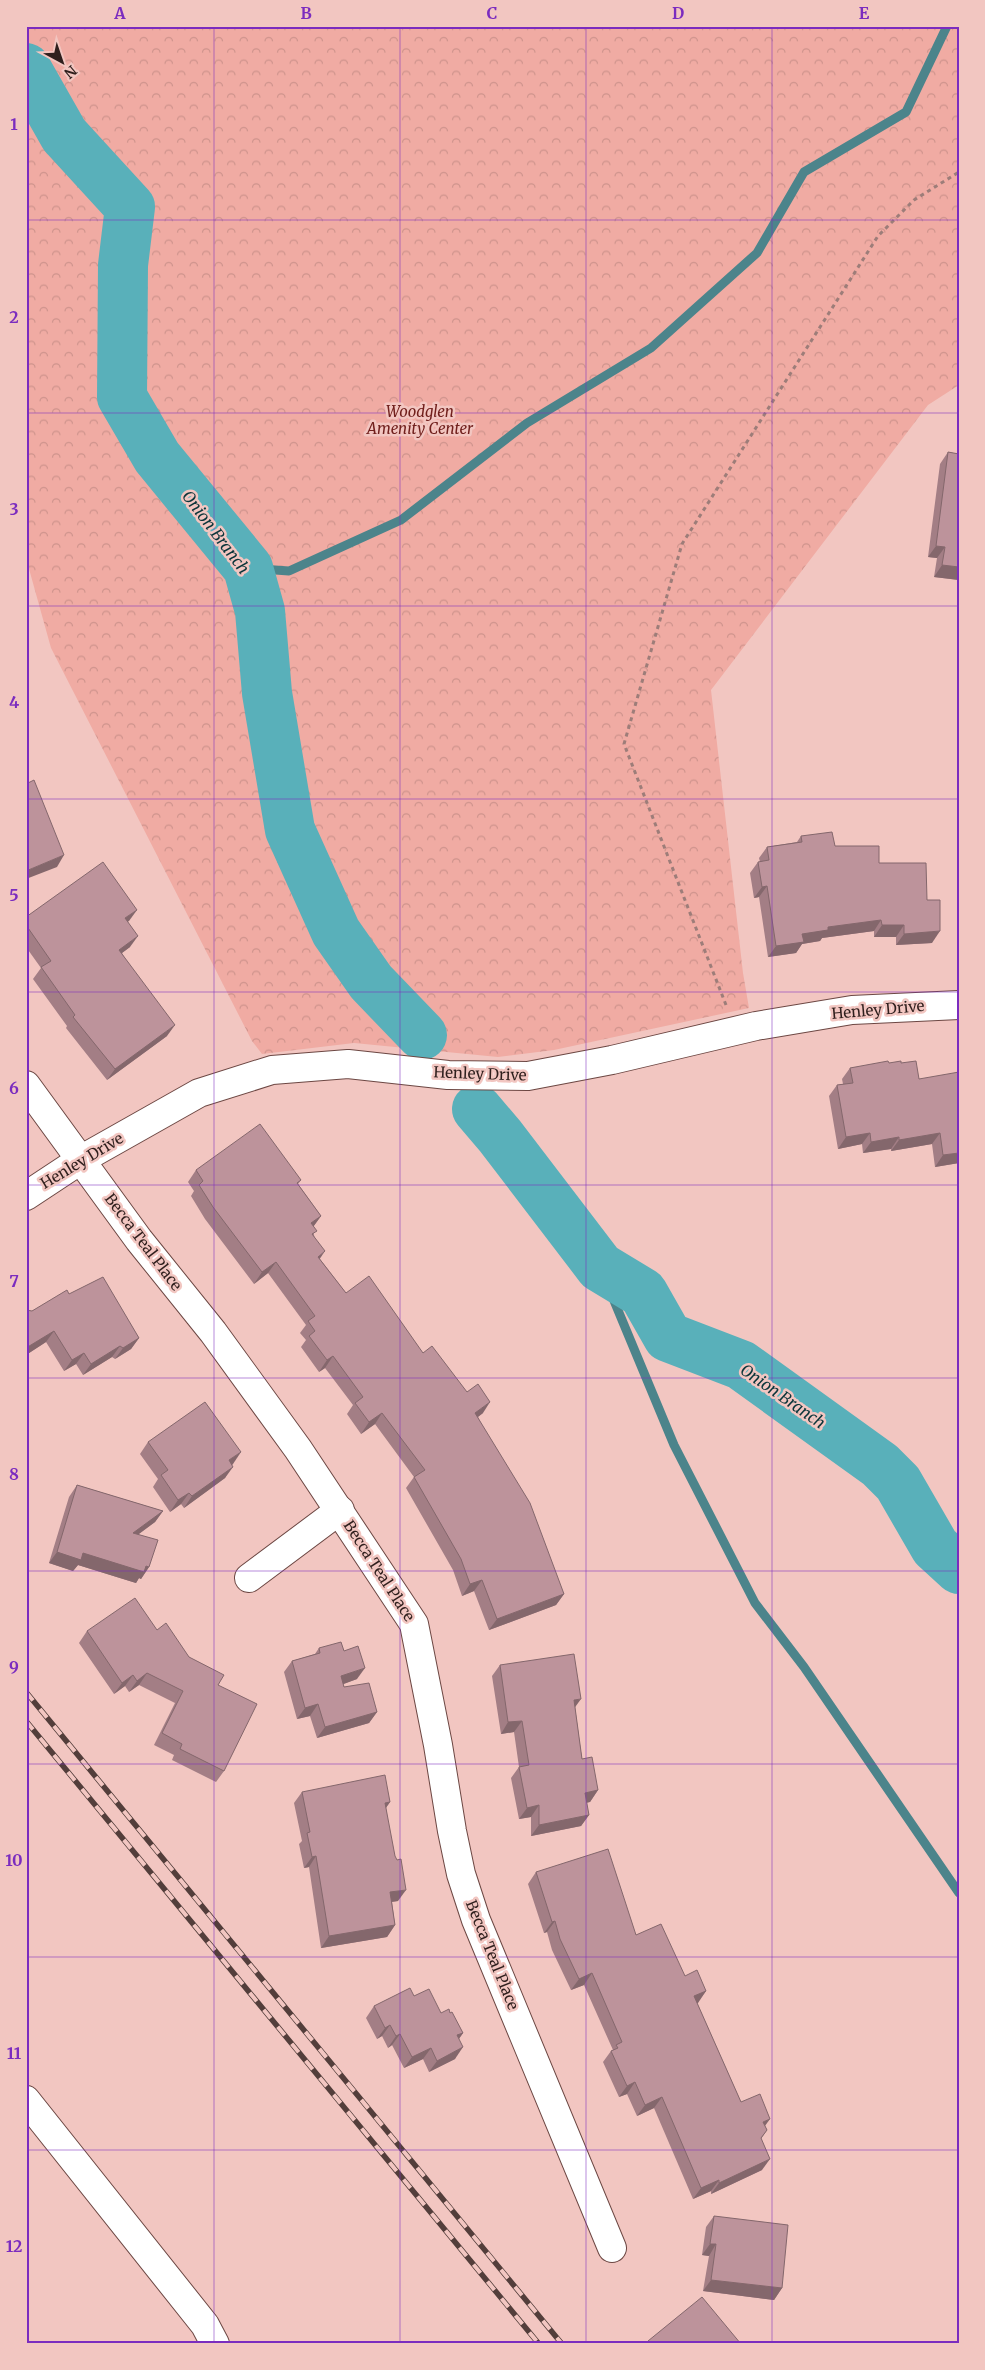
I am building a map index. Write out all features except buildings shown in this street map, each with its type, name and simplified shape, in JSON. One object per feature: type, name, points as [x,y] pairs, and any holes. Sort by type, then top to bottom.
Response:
[{"type":"street","name":"Henley Drive","points":[[26,1196],[82,1159],[199,1093],[272,1070],[348,1064],[448,1075],[528,1076],[612,1060],[763,1025],[852,1010],[959,1005]]},
{"type":"street","name":"Becca Teal Place","points":[[26,1085],[82,1159],[139,1240],[224,1348],[340,1510],[414,1624],[461,1874],[476,1920],[612,2248]]},
{"type":"street","points":[[249,1578],[340,1510]]},
{"type":"street","points":[[26,2100],[205,2325],[215,2344]]},
{"type":"path","points":[[726,1006],[624,744],[682,544],[878,236],[914,200],[959,172]]},
{"type":"green space","name":"Woodglen Amenity Center","points":[[26,26],[959,26],[959,385],[928,405],[711,690],[743,973],[749,1008],[554,1050],[498,1057],[354,1043],[262,1054],[252,1041],[51,648],[26,558]]},
{"type":"waterway","points":[[248,568],[289,571],[401,520],[527,423],[651,348],[757,253],[804,172],[906,112],[947,26]]},
{"type":"waterway","name":"Onion Branch","points":[[26,68],[64,135],[130,207],[123,265],[122,397],[157,457],[248,568],[260,611],[267,693],[290,830],[336,932],[371,982],[422,1035]]},
{"type":"waterway","name":"Onion Branch","points":[[477,1109],[500,1136],[600,1267],[643,1293],[668,1337],[741,1365],[880,1465],[898,1483],[935,1547],[959,1569]]},
{"type":"waterway","points":[[600,1267],[674,1445],[755,1603],[804,1667],[959,1893]]},
{"type":"railway","points":[[26,1692],[562,2344]]},
{"type":"railway","points":[[26,1721],[539,2344]]}]
